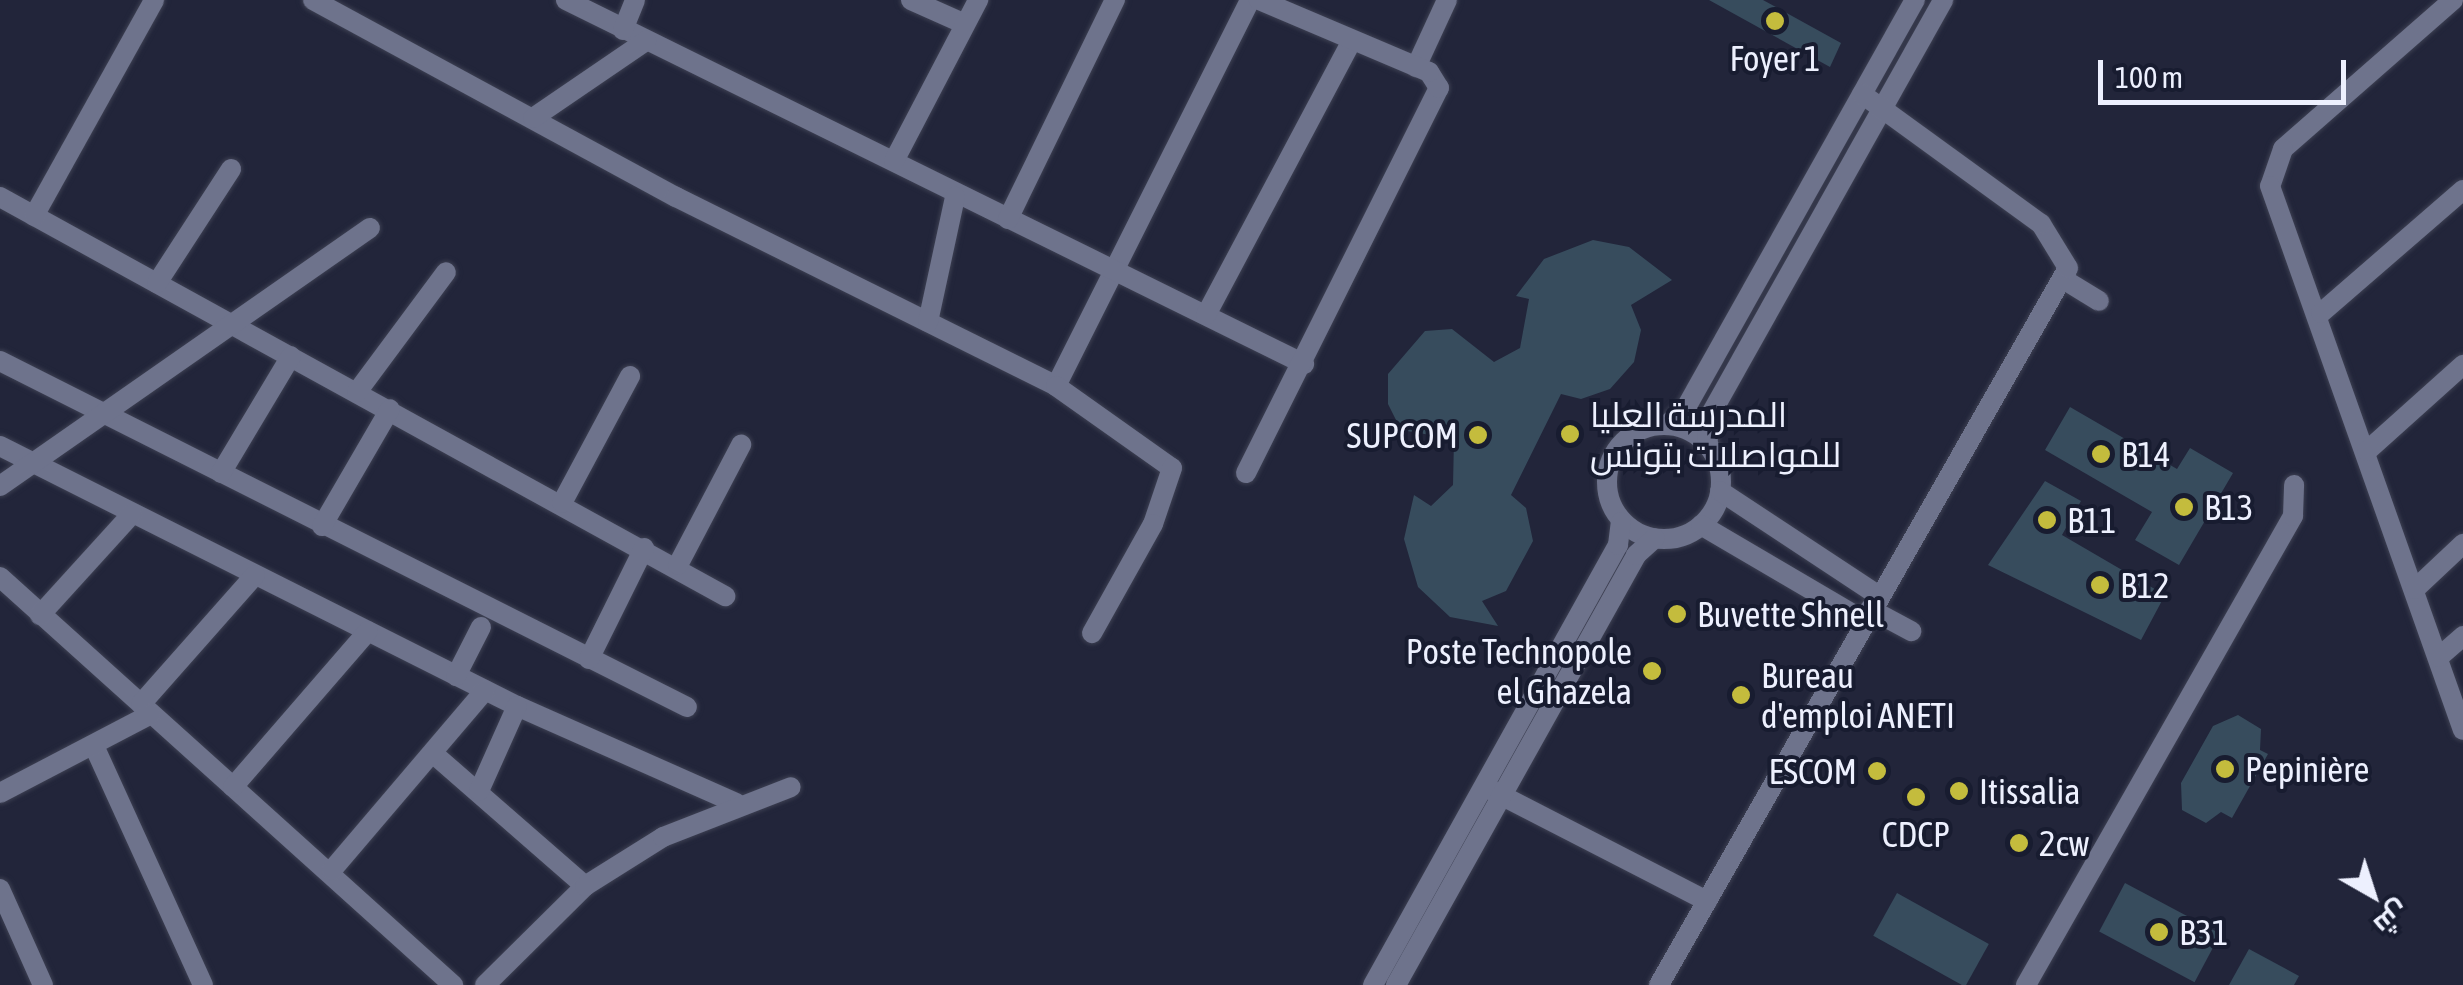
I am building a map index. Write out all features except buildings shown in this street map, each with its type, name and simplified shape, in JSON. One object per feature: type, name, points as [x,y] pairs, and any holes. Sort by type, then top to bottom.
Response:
[{"type":"street","points":[[34,216],[154,0]]},
{"type":"street","points":[[314,0],[533,118],[1056,386],[1172,468],[1092,634]]},
{"type":"street","points":[[566,0],[894,161],[956,196],[1304,364]]},
{"type":"street","points":[[623,30],[635,0]]},
{"type":"street","points":[[911,0],[966,24]]},
{"type":"street","points":[[894,161],[978,0]]},
{"type":"street","points":[[1008,219],[1116,0]]},
{"type":"street","points":[[1056,386],[1250,0]]},
{"type":"street","points":[[1246,473],[1425,123],[1438,88],[1416,67],[1259,0]]},
{"type":"street","points":[[1416,67],[1447,0]]},
{"type":"street","points":[[1396,985],[1490,789],[1618,546],[1621,522],[1608,487],[1612,458],[1628,439],[1668,424],[1915,0]]},
{"type":"street","points":[[1871,608],[1720,491],[1708,446],[1707,421],[1943,0]]},
{"type":"street","points":[[2452,0],[2273,162],[2270,186],[2321,313],[2463,730]]},
{"type":"street","points":[[533,118],[646,40]]},
{"type":"street","points":[[1206,315],[1352,40]]},
{"type":"street","points":[[1659,985],[1871,608],[2063,280],[2069,260],[2041,224],[1862,94]]},
{"type":"street","points":[[158,283],[231,169]]},
{"type":"street","points":[[2321,313],[2463,190]]},
{"type":"street","points":[[928,322],[956,196]]},
{"type":"street","points":[[0,197],[678,565],[725,596]]},
{"type":"street","points":[[0,486],[370,228]]},
{"type":"street","points":[[357,392],[446,272]]},
{"type":"street","points":[[2063,280],[2099,301]]},
{"type":"street","points":[[221,473],[291,356]]},
{"type":"street","points":[[0,361],[687,707]]},
{"type":"street","points":[[2368,451],[2463,365]]},
{"type":"street","points":[[562,503],[630,376]]},
{"type":"street","points":[[322,526],[390,409]]},
{"type":"street","points":[[1668,424],[1708,446]]},
{"type":"street","points":[[0,446],[517,706],[736,803]]},
{"type":"street","points":[[678,565],[742,446]]},
{"type":"street","points":[[2026,985],[2292,516],[2294,485]]},
{"type":"street","points":[[1374,985],[1636,555],[1655,538],[1701,524],[1720,491]]},
{"type":"street","points":[[40,615],[132,514]]},
{"type":"street","points":[[1621,522],[1655,538]]},
{"type":"street","points":[[1701,524],[1871,608],[1910,632]]},
{"type":"street","points":[[2415,589],[2463,544]]},
{"type":"street","points":[[589,658],[644,548]]},
{"type":"street","points":[[0,793],[95,748],[146,710],[256,574]]},
{"type":"street","points":[[0,577],[232,787],[332,870],[454,985]]},
{"type":"street","points":[[456,676],[481,627]]},
{"type":"street","points":[[232,787],[368,631]]},
{"type":"street","points":[[2440,658],[2463,636]]},
{"type":"street","points":[[332,870],[436,756],[485,690]]},
{"type":"street","points":[[479,791],[517,706]]},
{"type":"street","points":[[95,748],[203,985]]},
{"type":"street","points":[[436,756],[585,886]]},
{"type":"street","points":[[485,985],[585,886],[736,803],[791,786]]},
{"type":"street","points":[[1490,789],[1707,901]]},
{"type":"street","points":[[0,890],[43,985]]},
{"type":"place","name":"Foyer 1","points":[[1775,21]]},
{"type":"place","name":"المدرسة العليا للمواصلات بتونس","points":[[1570,434]]},
{"type":"place","name":"SUPCOM","points":[[1478,435]]},
{"type":"place","name":"B14","points":[[2101,454]]},
{"type":"place","name":"B13","points":[[2184,507]]},
{"type":"place","name":"B11","points":[[2047,520]]},
{"type":"place","name":"B12","points":[[2100,585]]},
{"type":"place","name":"Buvette Shnell","points":[[1677,614]]},
{"type":"place","name":"Poste Technopole el Ghazela","points":[[1652,671]]},
{"type":"place","name":"Bureau d'emploi ANETI","points":[[1741,695]]},
{"type":"place","name":"Pepinière","points":[[2225,769]]},
{"type":"place","name":"ESCOM","points":[[1877,771]]},
{"type":"place","name":"Itissalia","points":[[1959,791]]},
{"type":"place","name":"CDCP","points":[[1916,797]]},
{"type":"place","name":"2cw","points":[[2019,843]]},
{"type":"place","name":"B31","points":[[2159,932]]}]
